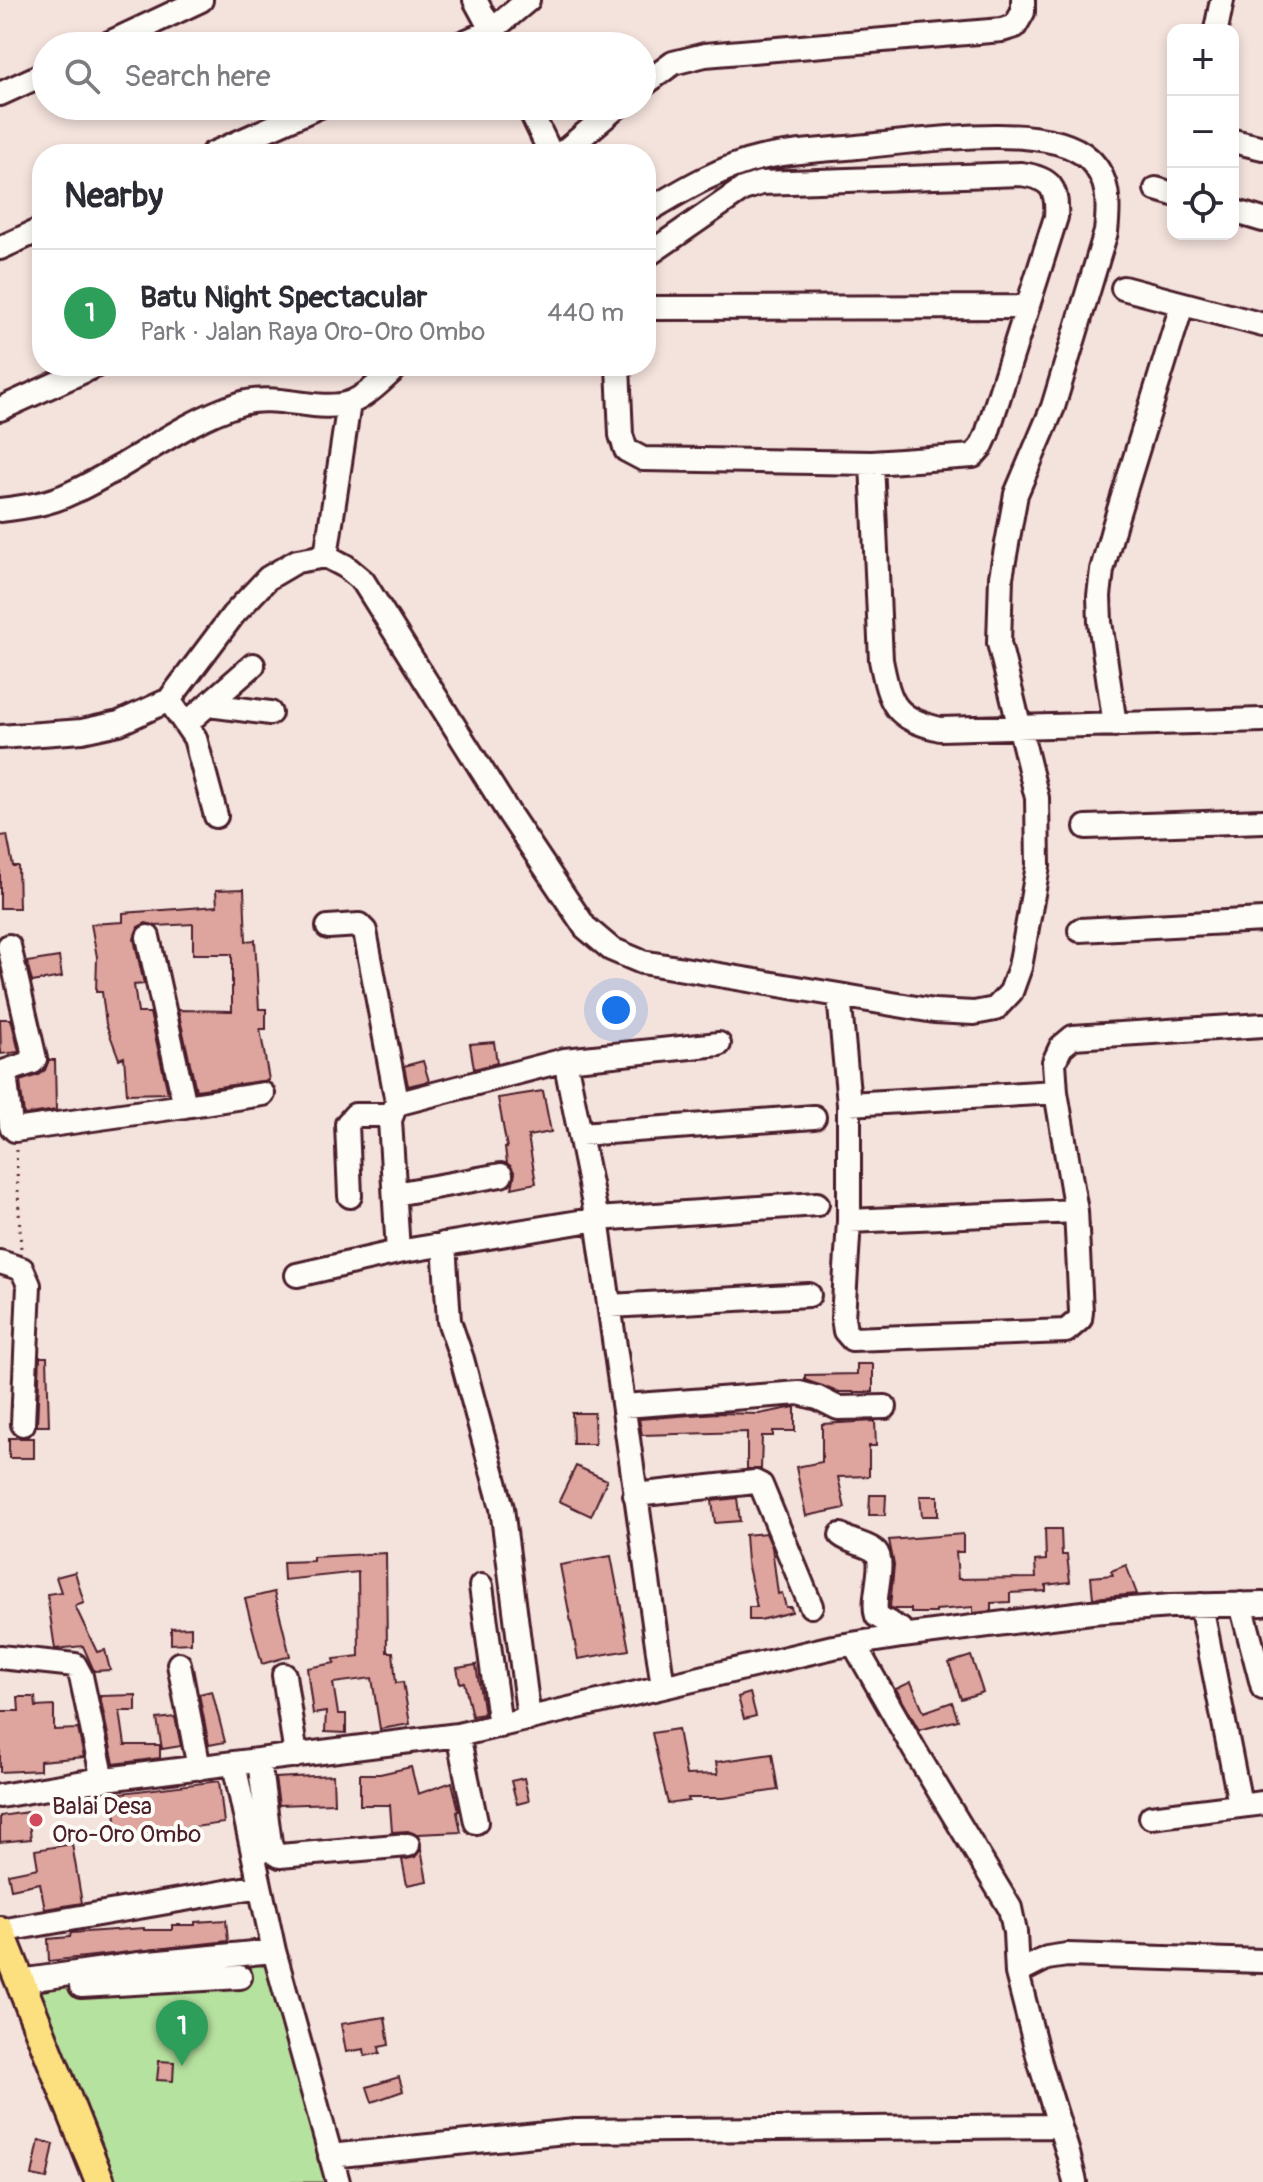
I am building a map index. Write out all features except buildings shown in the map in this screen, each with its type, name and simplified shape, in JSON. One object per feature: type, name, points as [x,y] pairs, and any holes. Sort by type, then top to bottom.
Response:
[{"type":"main road","points":[[0,1931],[100,2182]]},
{"type":"street","points":[[133,32],[201,0]]},
{"type":"street","points":[[475,0],[493,32]]},
{"type":"street","points":[[501,32],[528,0]]},
{"type":"street","points":[[656,76],[673,63],[705,55],[1002,30],[1015,26],[1023,12],[1023,0]]},
{"type":"street","points":[[1217,24],[1222,0]]},
{"type":"street","points":[[0,94],[32,79]]},
{"type":"street","points":[[234,144],[288,120]]},
{"type":"street","points":[[535,120],[546,144]]},
{"type":"street","points":[[573,144],[601,120]]},
{"type":"street","points":[[0,737],[82,731],[119,723],[169,700],[233,615],[268,578],[297,561],[326,556],[363,581],[510,815],[585,927],[611,949],[642,962],[934,1011],[974,1013],[995,1009],[1011,992],[1020,967],[1038,866],[1037,798],[999,643],[1001,577],[1016,494],[1053,407],[1106,232],[1109,207],[1104,180],[1089,159],[1068,145],[1016,137],[968,137],[761,158],[722,171],[656,207]]},
{"type":"street","points":[[1239,142],[1263,148]]},
{"type":"street","points":[[618,376],[621,435],[626,450],[643,459],[872,463],[973,456],[987,434],[1056,217],[1057,203],[1052,186],[1040,177],[1021,174],[761,183],[743,189],[656,249]]},
{"type":"street","points":[[1239,213],[1263,220]]},
{"type":"street","points":[[0,248],[32,234]]},
{"type":"street","points":[[1123,288],[1263,325]]},
{"type":"street","points":[[1115,725],[1100,622],[1102,570],[1182,305]]},
{"type":"street","points":[[656,308],[1027,307]]},
{"type":"street","points":[[0,409],[73,376]]},
{"type":"street","points":[[0,510],[44,503],[70,494],[204,418],[242,403],[265,400],[335,405],[349,403],[386,376]]},
{"type":"street","points":[[326,556],[349,403]]},
{"type":"street","points":[[872,463],[881,660],[886,687],[897,709],[914,723],[940,729],[1263,720]]},
{"type":"street","points":[[187,723],[253,665]]},
{"type":"street","points":[[169,700],[195,738],[216,816]]},
{"type":"street","points":[[209,705],[270,713]]},
{"type":"street","points":[[1086,827],[1263,821]]},
{"type":"street","points":[[1080,930],[1263,920]]},
{"type":"street","points":[[328,927],[359,925],[365,931],[394,1108],[398,1252]]},
{"type":"street","points":[[148,937],[185,1106]]},
{"type":"street","points":[[9,946],[35,1059],[2,1072],[11,1126],[15,1130],[263,1094]]},
{"type":"street","points":[[839,995],[849,1104],[849,1221],[843,1318],[845,1331],[852,1339],[1066,1331],[1080,1319],[1081,1312],[1076,1211],[1056,1092],[1054,1062],[1061,1047],[1073,1037],[1263,1025]]},
{"type":"street","points":[[350,1196],[347,1124],[355,1115],[394,1108],[400,1103],[565,1060],[719,1044]]},
{"type":"street","points":[[565,1060],[597,1219],[663,1687]]},
{"type":"street","points":[[849,1104],[1056,1092]]},
{"type":"street","points":[[581,1134],[814,1117]]},
{"type":"street","points":[[395,1194],[501,1175]]},
{"type":"street","points":[[297,1275],[398,1252],[597,1219],[817,1204]]},
{"type":"street","points":[[849,1221],[1076,1211]]},
{"type":"street","points":[[444,1244],[449,1321],[502,1508],[529,1719]]},
{"type":"street","points":[[0,1262],[22,1269],[29,1285],[23,1424]]},
{"type":"street","points":[[610,1306],[809,1295]]},
{"type":"street","points":[[624,1406],[799,1393],[838,1408],[885,1407]]},
{"type":"street","points":[[635,1495],[755,1482],[761,1485],[811,1606]]},
{"type":"street","points":[[841,1535],[876,1552],[881,1560],[874,1606],[877,1616],[900,1629],[902,1636]]},
{"type":"street","points":[[481,1586],[500,1726]]},
{"type":"street","points":[[0,1796],[458,1735],[854,1644],[1091,1612],[1252,1604],[1263,1688]]},
{"type":"street","points":[[1201,1605],[1240,1804]]},
{"type":"street","points":[[854,1644],[1010,1908],[1015,1932],[1017,1973],[1075,2182]]},
{"type":"street","points":[[0,1657],[75,1665],[81,1676],[103,1780]]},
{"type":"street","points":[[179,1664],[199,1768]]},
{"type":"street","points":[[284,1675],[296,1756]]},
{"type":"street","points":[[458,1735],[476,1822]]},
{"type":"street","points":[[259,1761],[270,1843],[273,1852],[280,1856],[408,1845]]},
{"type":"street","points":[[234,1764],[274,1951],[338,2182]]},
{"type":"street","points":[[1151,1817],[1263,1803]]},
{"type":"street","points":[[0,1931],[260,1886]]},
{"type":"street","points":[[23,1987],[139,1964],[274,1951]]},
{"type":"street","points":[[1017,1973],[1047,1958],[1067,1955],[1263,1961]]},
{"type":"street","points":[[23,1987],[240,1977]]},
{"type":"street","points":[[330,2156],[575,2131],[1059,2126]]},
{"type":"path","points":[[15,1130],[22,1269]]},
{"type":"green space","points":[[266,1961],[327,2182],[115,2182],[39,1986]]},
{"type":"place","name":"Balai Desa Oro-Oro Ombo","points":[[36,1820]]},
{"type":"place","name":"Batu Night Spectacular","points":[[182,2066]]}]
